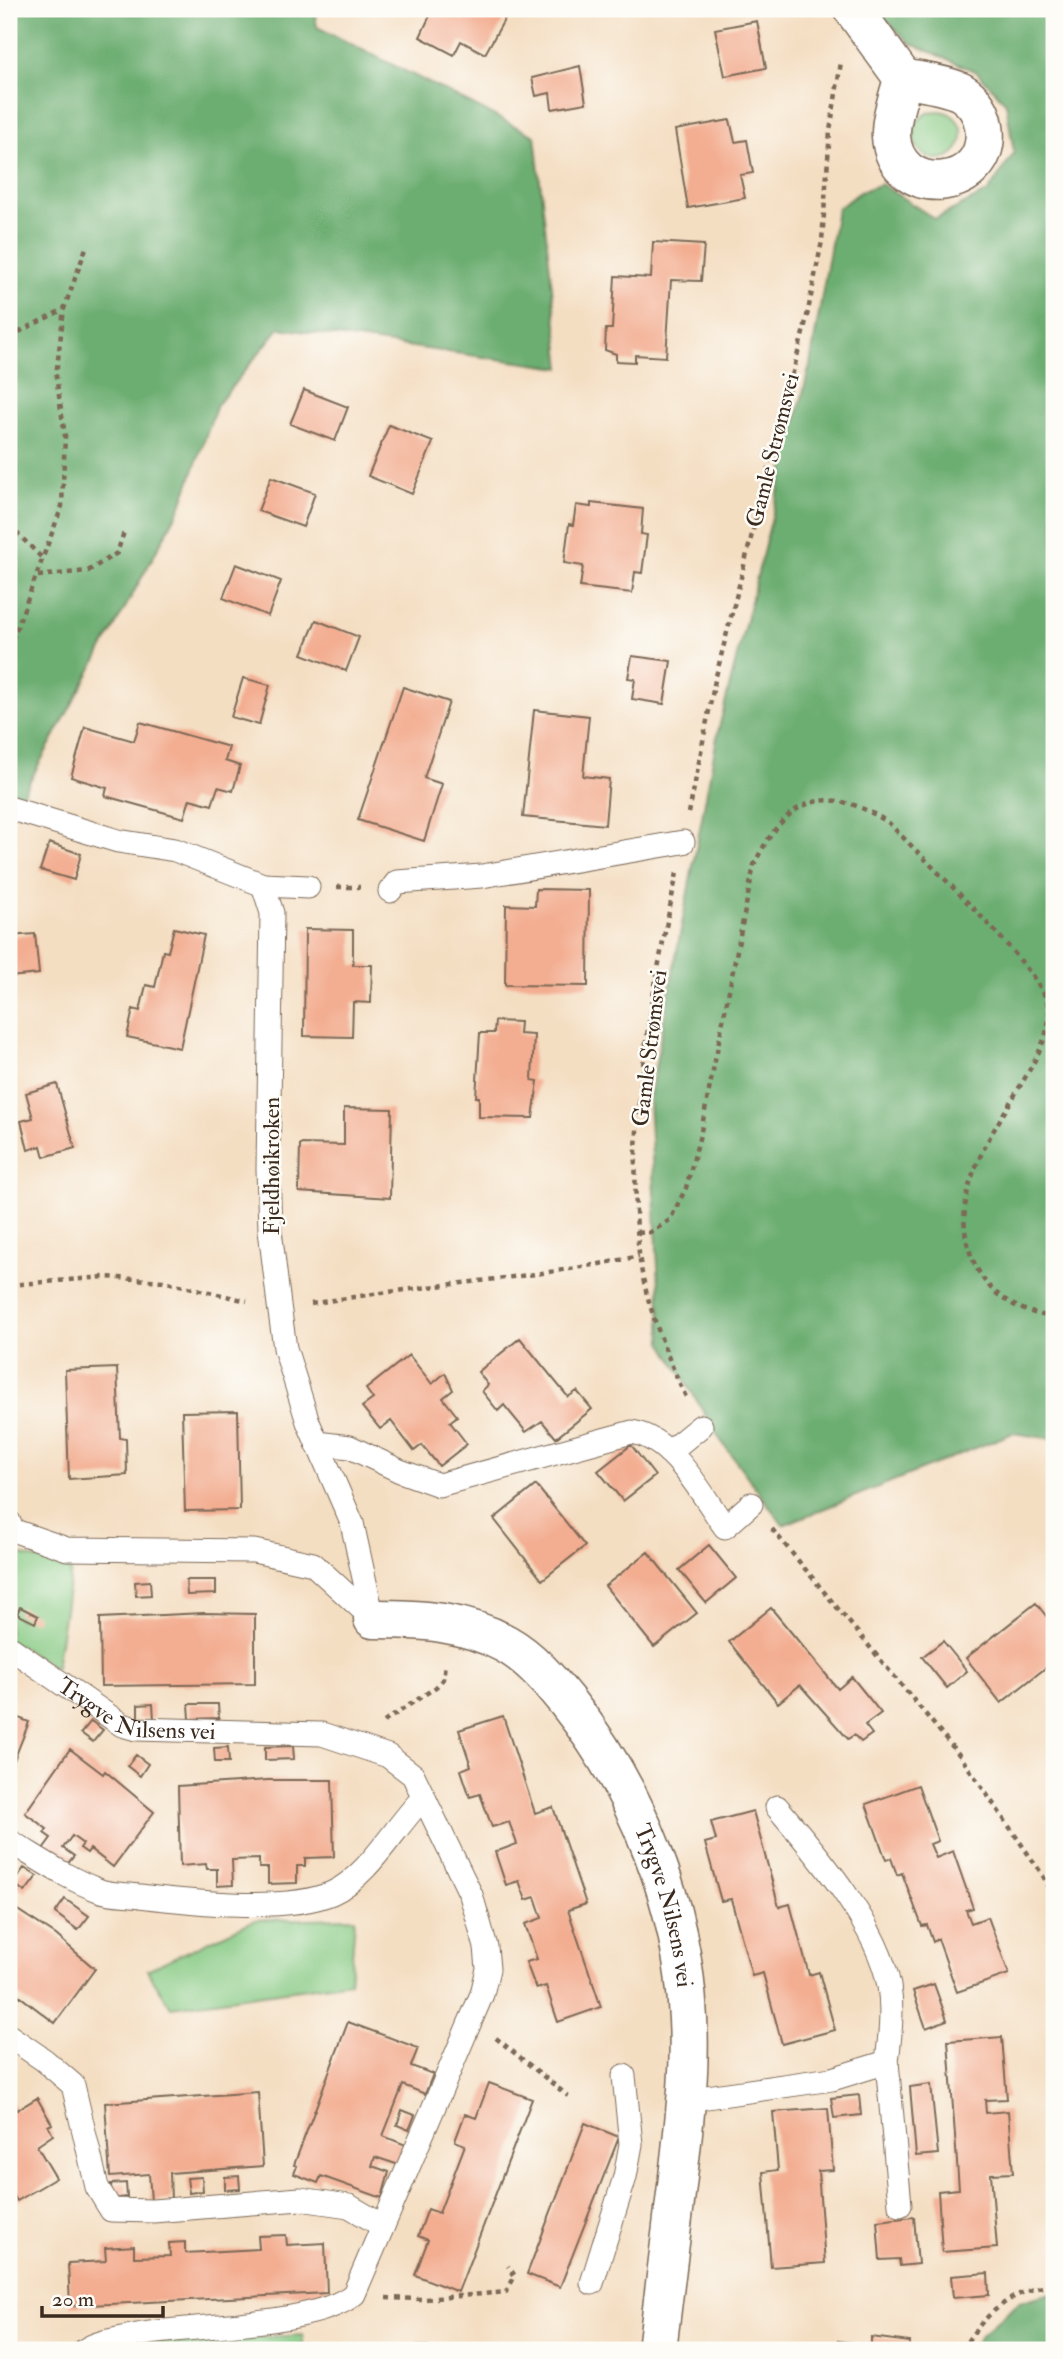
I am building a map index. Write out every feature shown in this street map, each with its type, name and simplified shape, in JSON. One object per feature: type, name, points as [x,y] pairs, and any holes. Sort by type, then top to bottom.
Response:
[{"type":"street","points":[[853,9],[903,78]]},
{"type":"street","name":"Trygve Nilsens vei","points":[[373,1619],[448,1622],[476,1630],[508,1645],[548,1678],[585,1725],[629,1796],[654,1852],[671,1910],[683,1967],[688,2018],[686,2099],[657,2350]]},
{"type":"lane","points":[[9,808],[118,841],[175,850],[264,885],[308,887]]},
{"type":"lane","points":[[390,891],[397,882],[482,876],[683,842]]},
{"type":"lane","name":"Fjeldhøikroken","points":[[264,885],[272,913],[270,1230],[285,1348],[317,1443]]},
{"type":"lane","points":[[669,1452],[701,1426]]},
{"type":"lane","points":[[317,1443],[350,1447],[400,1471],[439,1485],[632,1432],[650,1435],[669,1452],[725,1527],[751,1504]]},
{"type":"lane","points":[[317,1443],[352,1523],[373,1619]]},
{"type":"lane","points":[[10,1527],[67,1549],[254,1551],[313,1564],[373,1619]]},
{"type":"lane","name":"Trygve Nilsens vei","points":[[9,1647],[122,1725],[136,1729],[322,1734],[388,1756],[414,1775],[471,1895],[486,1947],[488,1969],[473,2020],[354,2294]]},
{"type":"lane","points":[[9,1841],[100,1891],[204,1903],[284,1902],[332,1893],[364,1870],[401,1820],[424,1797]]},
{"type":"lane","points":[[777,1807],[841,1889],[871,1939],[888,1984],[891,2020],[887,2062],[900,2205]]},
{"type":"lane","points":[[9,2036],[44,2060],[72,2085],[97,2187],[111,2210],[153,2211],[300,2199],[349,2206],[383,2226]]},
{"type":"lane","points":[[686,2099],[832,2079],[887,2062]]},
{"type":"lane","points":[[592,2283],[625,2177],[631,2144],[624,2076]]},
{"type":"lane","points":[[85,2350],[95,2344],[148,2333],[312,2314],[340,2306],[354,2294]]},
{"type":"path","name":"Gamle Strømsvei","points":[[279,1305],[305,1305],[362,1295],[594,1266],[639,1256],[638,1127],[646,1044],[715,680],[806,321],[819,255],[832,110],[842,55]]},
{"type":"path","points":[[9,649],[62,506],[65,436],[56,376],[64,309],[86,248]]},
{"type":"path","points":[[9,334],[15,334],[64,309]]},
{"type":"path","points":[[9,525],[44,560]]},
{"type":"path","points":[[38,576],[88,571],[117,553],[125,529]]},
{"type":"path","points":[[638,1233],[650,1232],[670,1220],[686,1188],[701,1131],[754,865],[770,836],[795,811],[817,800],[847,801],[862,806],[888,823],[1028,970],[1047,1000],[1049,1009],[1044,1042],[976,1161],[966,1193],[965,1230],[976,1268],[988,1285],[1029,1312],[1054,1316]]},
{"type":"path","points":[[308,887],[390,891]]},
{"type":"path","points":[[9,1285],[105,1277],[128,1278],[163,1281],[218,1295],[279,1305]]},
{"type":"path","points":[[346,1742],[421,1700],[443,1679],[448,1622]]},
{"type":"path","points":[[961,1757],[1042,1874],[1054,1897]]},
{"type":"path","points":[[521,2059],[568,2096]]},
{"type":"path","points":[[354,2294],[368,2298],[425,2299],[506,2292],[515,2276],[508,2266]]},
{"type":"path","points":[[962,2350],[977,2329],[1014,2296],[1027,2289],[1054,2286]]},
{"type":"path","points":[[1051,2350],[1054,2340]]},
{"type":"green space","points":[[9,9],[314,9],[317,27],[535,136],[561,368],[279,328],[217,405],[180,508],[22,795],[9,791]]},
{"type":"green space","points":[[874,9],[1054,9],[1054,1439],[1013,1433],[783,1525],[719,1438],[662,1342],[649,1100],[718,732],[810,365],[837,209],[860,192],[881,184],[935,219],[988,192],[1014,153],[1006,103],[977,72],[910,43]]},
{"type":"green space","points":[[938,111],[955,118],[962,135],[955,152],[938,159],[921,152],[914,135],[921,118]]},
{"type":"green space","points":[[9,1551],[71,1570],[56,1668],[9,1640]]},
{"type":"green space","points":[[355,1918],[350,1982],[171,2007],[147,1970],[255,1920]]},
{"type":"green space","points":[[1054,2292],[1054,2350],[972,2350],[982,2334],[1019,2302]]},
{"type":"green space","points":[[303,2335],[303,2350],[119,2350],[147,2343]]},
{"type":"building","points":[[433,9],[509,11],[485,54],[461,41],[454,55],[420,37]]},
{"type":"building","points":[[757,21],[766,68],[725,76],[715,29]]},
{"type":"building","points":[[580,66],[586,103],[552,109],[550,93],[536,96],[532,78]]},
{"type":"building","points":[[730,120],[735,142],[747,140],[753,173],[740,175],[745,198],[688,208],[675,130]]},
{"type":"building","points":[[653,242],[704,245],[701,281],[671,280],[666,357],[635,355],[635,362],[616,361],[616,354],[605,350],[606,329],[612,329],[615,276],[651,278]]},
{"type":"building","points":[[304,390],[348,407],[335,441],[290,424]]},
{"type":"building","points":[[389,425],[433,442],[412,494],[368,476]]},
{"type":"building","points":[[271,477],[315,493],[303,527],[258,511]]},
{"type":"building","points":[[591,503],[643,509],[641,534],[647,535],[642,573],[635,572],[632,593],[580,587],[583,566],[564,563],[569,524],[573,525],[576,505],[591,507]]},
{"type":"building","points":[[236,564],[281,581],[268,616],[223,598]]},
{"type":"building","points":[[316,620],[359,637],[346,671],[302,654]]},
{"type":"building","points":[[632,656],[671,661],[664,704],[632,699],[635,679],[628,678]]},
{"type":"building","points":[[243,678],[270,685],[259,725],[231,717]]},
{"type":"building","points":[[403,687],[449,702],[424,778],[442,784],[424,841],[358,820]]},
{"type":"building","points":[[534,710],[589,716],[583,776],[609,779],[605,825],[523,817]]},
{"type":"building","points":[[140,722],[229,747],[225,761],[240,766],[233,791],[218,787],[212,805],[190,799],[184,818],[105,796],[107,788],[71,777],[85,727],[134,741]]},
{"type":"building","points":[[49,843],[81,854],[74,880],[40,870]]},
{"type":"building","points":[[536,889],[589,890],[588,986],[505,985],[506,905],[535,906]]},
{"type":"building","points":[[174,928],[204,935],[180,1048],[127,1037],[133,1009],[140,1011],[146,985],[155,987],[163,951],[168,952]]},
{"type":"building","points":[[305,929],[353,930],[353,965],[372,965],[371,1003],[353,1002],[352,1037],[304,1036]]},
{"type":"building","points":[[35,934],[39,974],[9,977],[9,936]]},
{"type":"building","points":[[495,1021],[520,1022],[519,1034],[534,1035],[532,1080],[538,1081],[533,1118],[479,1117],[479,1097],[476,1097],[480,1033],[494,1033]]},
{"type":"building","points":[[57,1084],[75,1148],[44,1157],[41,1146],[28,1150],[21,1121],[33,1118],[26,1093]]},
{"type":"building","points":[[344,1108],[392,1109],[390,1198],[299,1192],[300,1144],[344,1145]]},
{"type":"building","points":[[520,1338],[568,1397],[577,1391],[592,1409],[556,1438],[542,1421],[526,1432],[504,1405],[498,1411],[482,1391],[488,1385],[478,1372]]},
{"type":"building","points":[[409,1355],[432,1384],[445,1373],[453,1390],[443,1398],[457,1416],[450,1422],[467,1444],[439,1466],[422,1445],[414,1451],[391,1421],[380,1429],[362,1407],[373,1399],[366,1389]]},
{"type":"building","points":[[117,1368],[120,1438],[126,1439],[127,1475],[69,1479],[65,1370]]},
{"type":"building","points":[[238,1411],[240,1510],[185,1511],[182,1412]]},
{"type":"building","points":[[631,1445],[655,1476],[623,1501],[598,1471]]},
{"type":"building","points":[[536,1485],[585,1546],[542,1580],[494,1519]]},
{"type":"building","points":[[709,1545],[736,1578],[706,1603],[679,1570]]},
{"type":"building","points":[[648,1552],[697,1613],[654,1647],[605,1586]]},
{"type":"building","points":[[186,1580],[216,1580],[216,1594],[187,1595]]},
{"type":"building","points":[[150,1581],[151,1595],[136,1596],[135,1582]]},
{"type":"building","points":[[1036,1603],[1054,1626],[1054,1652],[1049,1657],[1053,1662],[1001,1703],[966,1658]]},
{"type":"building","points":[[20,1607],[38,1616],[35,1623],[17,1614]]},
{"type":"building","points":[[771,1608],[838,1689],[852,1677],[881,1713],[865,1725],[872,1734],[861,1742],[854,1735],[848,1739],[800,1685],[778,1703],[729,1642]]},
{"type":"building","points":[[204,1613],[255,1614],[255,1684],[101,1686],[100,1618]]},
{"type":"building","points":[[943,1641],[967,1671],[947,1688],[922,1657]]},
{"type":"building","points":[[153,1704],[154,1719],[138,1719],[138,1705]]},
{"type":"building","points":[[189,1704],[218,1704],[219,1718],[190,1719]]},
{"type":"building","points":[[9,1714],[29,1722],[9,1773]]},
{"type":"building","points":[[503,1716],[535,1813],[553,1807],[586,1904],[568,1910],[601,2007],[558,2022],[546,1986],[536,1989],[526,1962],[537,1959],[525,1924],[542,1918],[535,1897],[526,1900],[519,1881],[506,1885],[495,1852],[517,1844],[509,1822],[492,1827],[480,1794],[470,1797],[461,1770],[471,1766],[459,1730]]},
{"type":"building","points":[[91,1721],[103,1730],[93,1742],[81,1733]]},
{"type":"building","points":[[293,1746],[294,1759],[265,1760],[265,1747]]},
{"type":"building","points":[[228,1747],[229,1762],[215,1762],[214,1748]]},
{"type":"building","points":[[70,1749],[103,1774],[105,1771],[154,1812],[113,1867],[90,1849],[87,1853],[80,1848],[83,1844],[72,1836],[63,1848],[74,1856],[65,1867],[43,1849],[51,1838],[44,1833],[47,1829],[25,1813]]},
{"type":"building","points":[[136,1755],[148,1764],[140,1776],[127,1766]]},
{"type":"building","points":[[268,1780],[332,1780],[334,1857],[305,1858],[305,1866],[297,1866],[297,1883],[268,1884],[268,1868],[259,1868],[259,1859],[232,1860],[233,1885],[217,1886],[217,1869],[207,1869],[206,1864],[180,1866],[178,1786]]},
{"type":"building","points":[[918,1785],[938,1841],[930,1844],[936,1858],[953,1851],[973,1908],[966,1910],[971,1923],[988,1917],[1009,1974],[957,1992],[938,1939],[933,1942],[927,1925],[922,1926],[902,1873],[897,1875],[891,1858],[886,1860],[866,1804]]},
{"type":"building","points":[[753,1811],[779,1907],[790,1904],[809,1975],[819,1972],[835,2030],[782,2044],[763,1973],[752,1976],[731,1899],[721,1901],[705,1843],[716,1840],[711,1822]]},
{"type":"building","points":[[24,1868],[37,1876],[25,1892],[13,1883]]},
{"type":"building","points":[[65,1899],[89,1916],[78,1930],[55,1913]]},
{"type":"building","points":[[9,1900],[15,1905],[13,1907],[56,1935],[95,1969],[55,2023],[9,1988]]},
{"type":"building","points":[[934,1984],[947,2020],[926,2028],[913,1991]]},
{"type":"building","points":[[348,2022],[418,2048],[411,2066],[433,2074],[425,2094],[403,2085],[383,2136],[406,2145],[399,2165],[375,2157],[372,2166],[389,2172],[382,2198],[321,2176],[318,2183],[294,2174],[297,2166],[294,2165]]},
{"type":"building","points":[[1002,2037],[1007,2099],[985,2100],[986,2113],[1008,2111],[1013,2173],[991,2174],[997,2248],[942,2252],[938,2191],[959,2189],[948,2041]]},
{"type":"building","points":[[489,2083],[532,2099],[458,2292],[415,2275],[428,2240],[418,2236],[428,2209],[439,2213],[465,2145],[455,2141],[465,2114],[476,2118]]},
{"type":"building","points":[[931,2084],[938,2154],[916,2156],[910,2087]]},
{"type":"building","points":[[258,2092],[263,2166],[170,2173],[171,2200],[151,2201],[149,2174],[110,2177],[105,2103]]},
{"type":"building","points":[[859,2095],[861,2115],[834,2118],[831,2098]]},
{"type":"building","points":[[9,2096],[17,2110],[37,2098],[52,2124],[48,2126],[53,2135],[37,2146],[56,2178],[17,2201],[9,2188]]},
{"type":"building","points":[[828,2108],[833,2170],[818,2171],[825,2263],[771,2267],[763,2172],[778,2170],[773,2112]]},
{"type":"building","points":[[402,2110],[415,2115],[409,2130],[397,2125]]},
{"type":"building","points":[[585,2123],[619,2137],[560,2287],[527,2274]]},
{"type":"building","points":[[239,2176],[240,2189],[225,2190],[225,2177]]},
{"type":"building","points":[[202,2177],[203,2191],[189,2193],[187,2178]]},
{"type":"building","points":[[126,2183],[127,2197],[112,2199],[111,2184]]},
{"type":"building","points":[[914,2217],[918,2264],[900,2266],[899,2259],[880,2260],[877,2221]]},
{"type":"building","points":[[286,2235],[287,2245],[325,2243],[327,2293],[70,2306],[68,2263],[106,2261],[105,2248],[134,2246],[134,2257],[170,2256],[169,2243],[185,2242],[185,2253],[259,2249],[258,2236]]},
{"type":"building","points":[[988,2273],[989,2295],[953,2298],[951,2276]]},
{"type":"building","points":[[871,2337],[910,2342],[909,2350],[838,2350],[838,2341],[871,2345]]},
{"type":"building","points":[[428,2346],[428,2350],[348,2350],[348,2348]]}]
